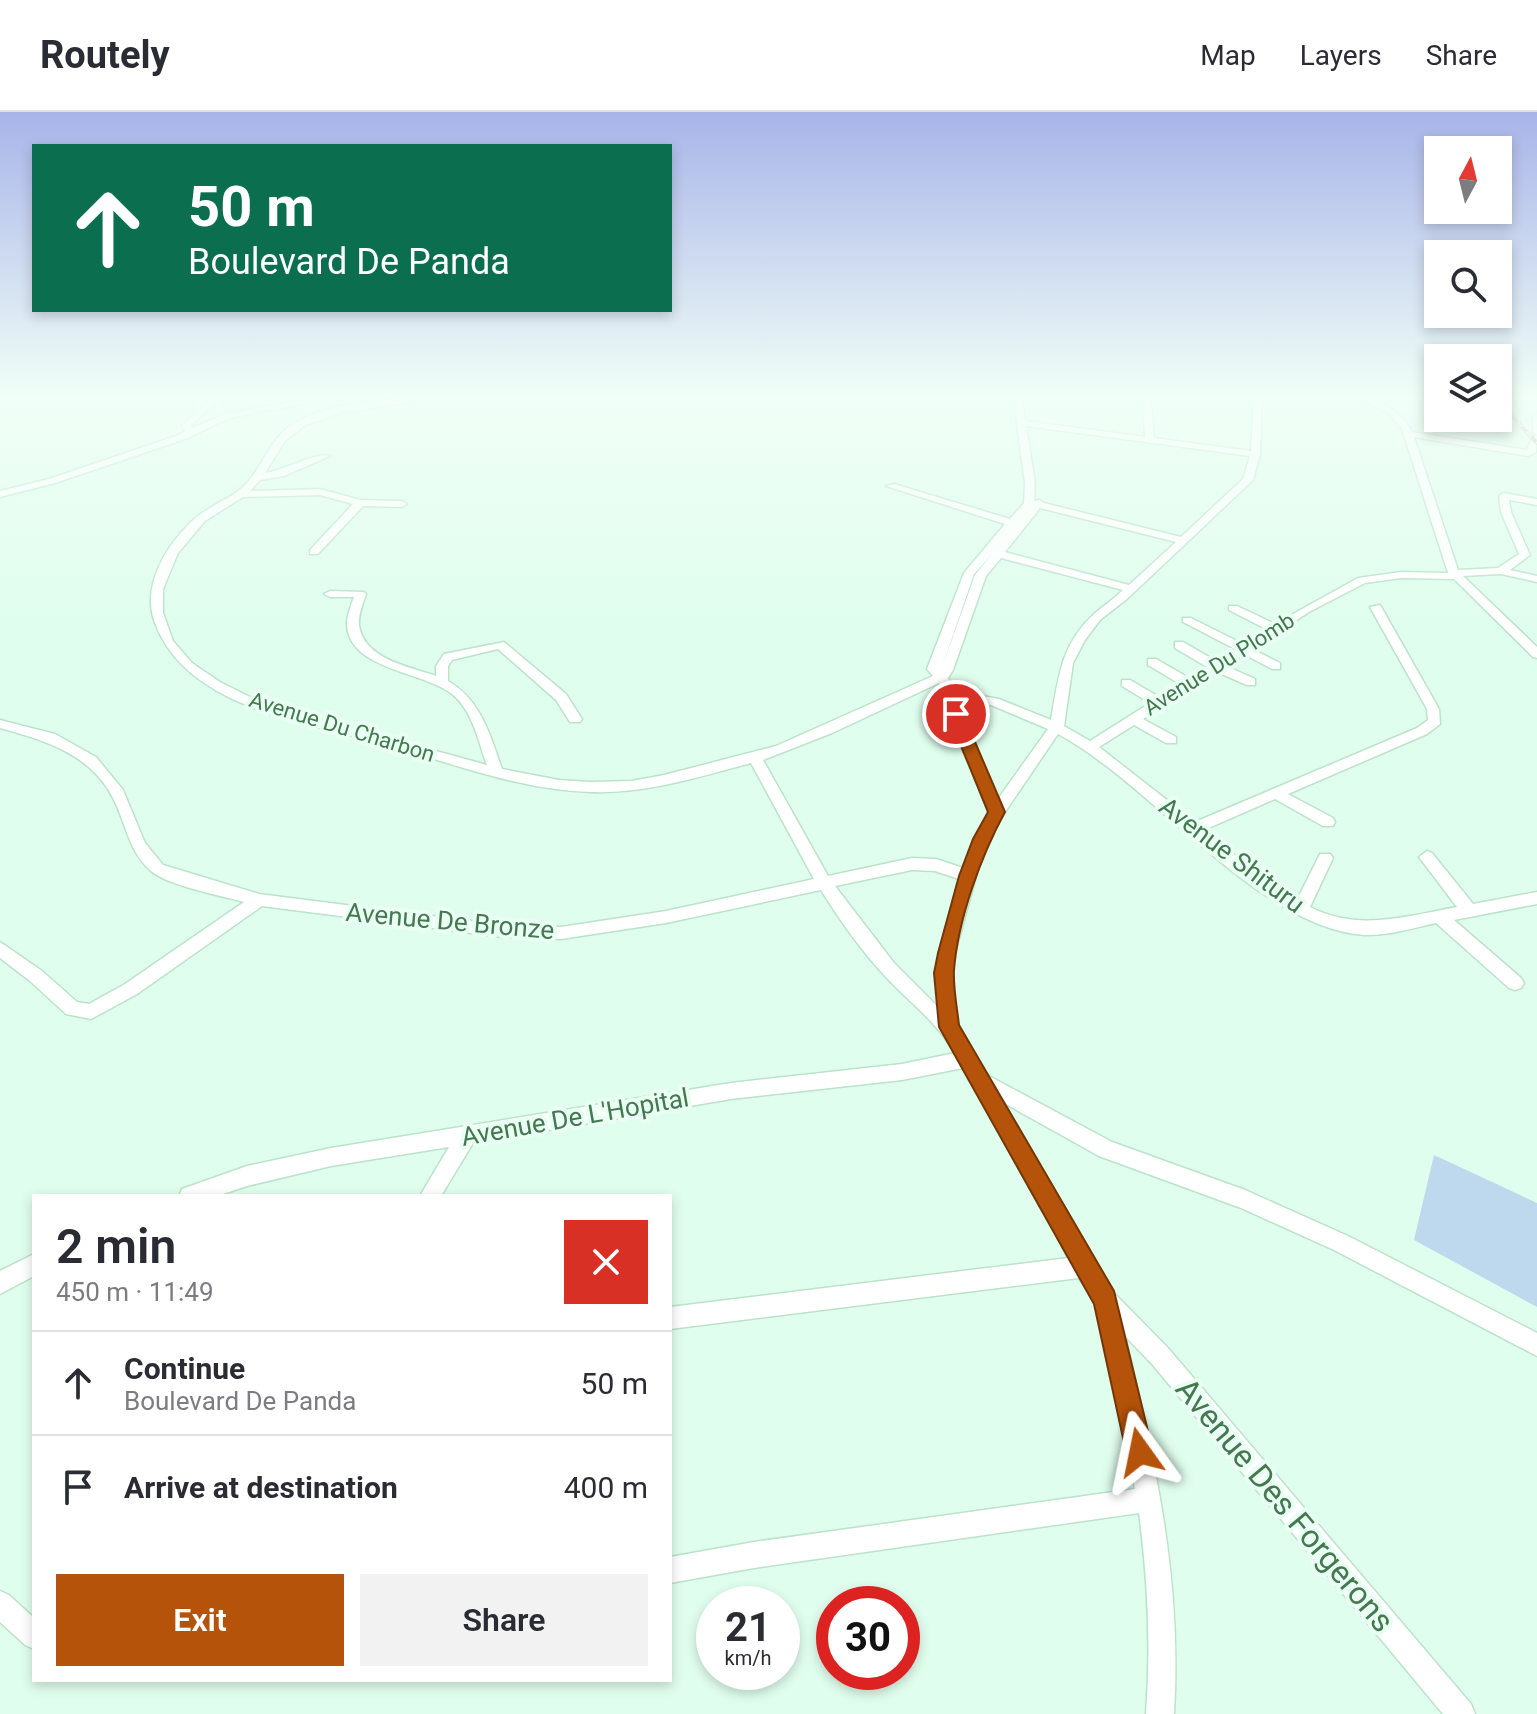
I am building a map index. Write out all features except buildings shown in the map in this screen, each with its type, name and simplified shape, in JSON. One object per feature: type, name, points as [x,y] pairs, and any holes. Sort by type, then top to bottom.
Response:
[{"type":"street","points":[[0,494],[82,471]]},
{"type":"street","name":"Avenue Du Charbon","points":[[263,471],[242,494],[195,523],[173,553],[157,586],[159,626],[181,661],[209,683],[261,704],[496,772],[568,787],[624,787],[755,758],[868,713],[942,677]]},
{"type":"street","points":[[259,477],[289,471]]},
{"type":"street","points":[[997,812],[962,733],[942,677],[933,669],[950,642],[969,573],[1023,527],[1034,503],[1029,471]]},
{"type":"street","points":[[949,1027],[944,973],[968,876],[982,839],[997,812],[1057,726],[1067,663],[1079,639],[1096,618],[1248,480],[1250,471]]},
{"type":"street","points":[[1421,471],[1456,575],[1537,654]]},
{"type":"street","points":[[891,486],[1023,527]]},
{"type":"street","points":[[242,494],[320,492],[360,503],[402,504]]},
{"type":"street","points":[[906,506],[918,495]]},
{"type":"street","points":[[1501,571],[1525,555],[1524,546],[1505,510],[1504,496],[1537,502]]},
{"type":"street","points":[[314,552],[360,503]]},
{"type":"street","points":[[992,552],[1011,522],[1034,503]]},
{"type":"street","points":[[1034,503],[1184,541]]},
{"type":"street","points":[[992,552],[1131,589]]},
{"type":"street","name":"Avenue Du Plomb","points":[[1090,747],[1275,629],[1349,586],[1369,578],[1501,571],[1537,579]]},
{"type":"street","points":[[330,594],[360,594],[353,624],[358,641],[364,647],[396,668],[442,681],[467,701],[477,716],[496,772]]},
{"type":"street","points":[[1193,829],[1422,731],[1435,721],[1433,709],[1376,607]]},
{"type":"street","points":[[1233,608],[1275,629]]},
{"type":"street","points":[[1187,620],[1276,666]]},
{"type":"street","points":[[442,681],[442,666],[448,657],[500,645],[561,697],[575,719]]},
{"type":"street","points":[[1179,645],[1251,682]]},
{"type":"street","points":[[1152,662],[1188,683]]},
{"type":"street","points":[[1126,683],[1157,702]]},
{"type":"street","name":"Avenue Shituru","points":[[949,694],[1008,705],[1057,726],[1090,747],[1256,879],[1301,908],[1332,923],[1388,929],[1537,898]]},
{"type":"street","points":[[1133,719],[1171,740]]},
{"type":"street","name":"Avenue De Bronze","points":[[0,724],[50,737],[91,760],[118,793],[138,845],[158,869],[259,900],[411,921],[543,934],[666,917],[923,863],[968,876]]},
{"type":"street","points":[[755,758],[823,884],[890,974],[949,1027],[1105,1300],[1150,1499],[1162,1607],[1160,1714]]},
{"type":"street","points":[[1277,794],[1328,822]]},
{"type":"street","points":[[1427,857],[1470,912]]},
{"type":"street","points":[[1301,908],[1310,893],[1314,872],[1325,858]]},
{"type":"street","points":[[0,949],[72,1009],[91,1012],[141,983],[259,900]]},
{"type":"street","points":[[1439,916],[1515,983]]},
{"type":"street","name":"Avenue De L'Hopital","points":[[195,1194],[247,1176],[300,1164],[731,1091],[902,1072],[966,1059]]},
{"type":"street","points":[[978,1079],[1106,1149],[1245,1200],[1341,1243],[1537,1345]]},
{"type":"street","points":[[431,1194],[467,1135]]},
{"type":"street","points":[[0,1283],[32,1266]]},
{"type":"street","points":[[672,1318],[1084,1267]]},
{"type":"street","name":"Avenue Des Forgerons","points":[[1105,1300],[1160,1356],[1461,1714]]},
{"type":"street","points":[[672,1570],[754,1555],[1150,1499]]},
{"type":"street","points":[[0,1604],[32,1634]]},
{"type":"shaded area","points":[[1434,1155],[1537,1203],[1537,1307],[1414,1240]]},
{"type":"route","points":[[956,714],[997,812],[982,839],[968,876],[947,953],[944,973],[949,1027],[1105,1300],[1140,1452]]}]
